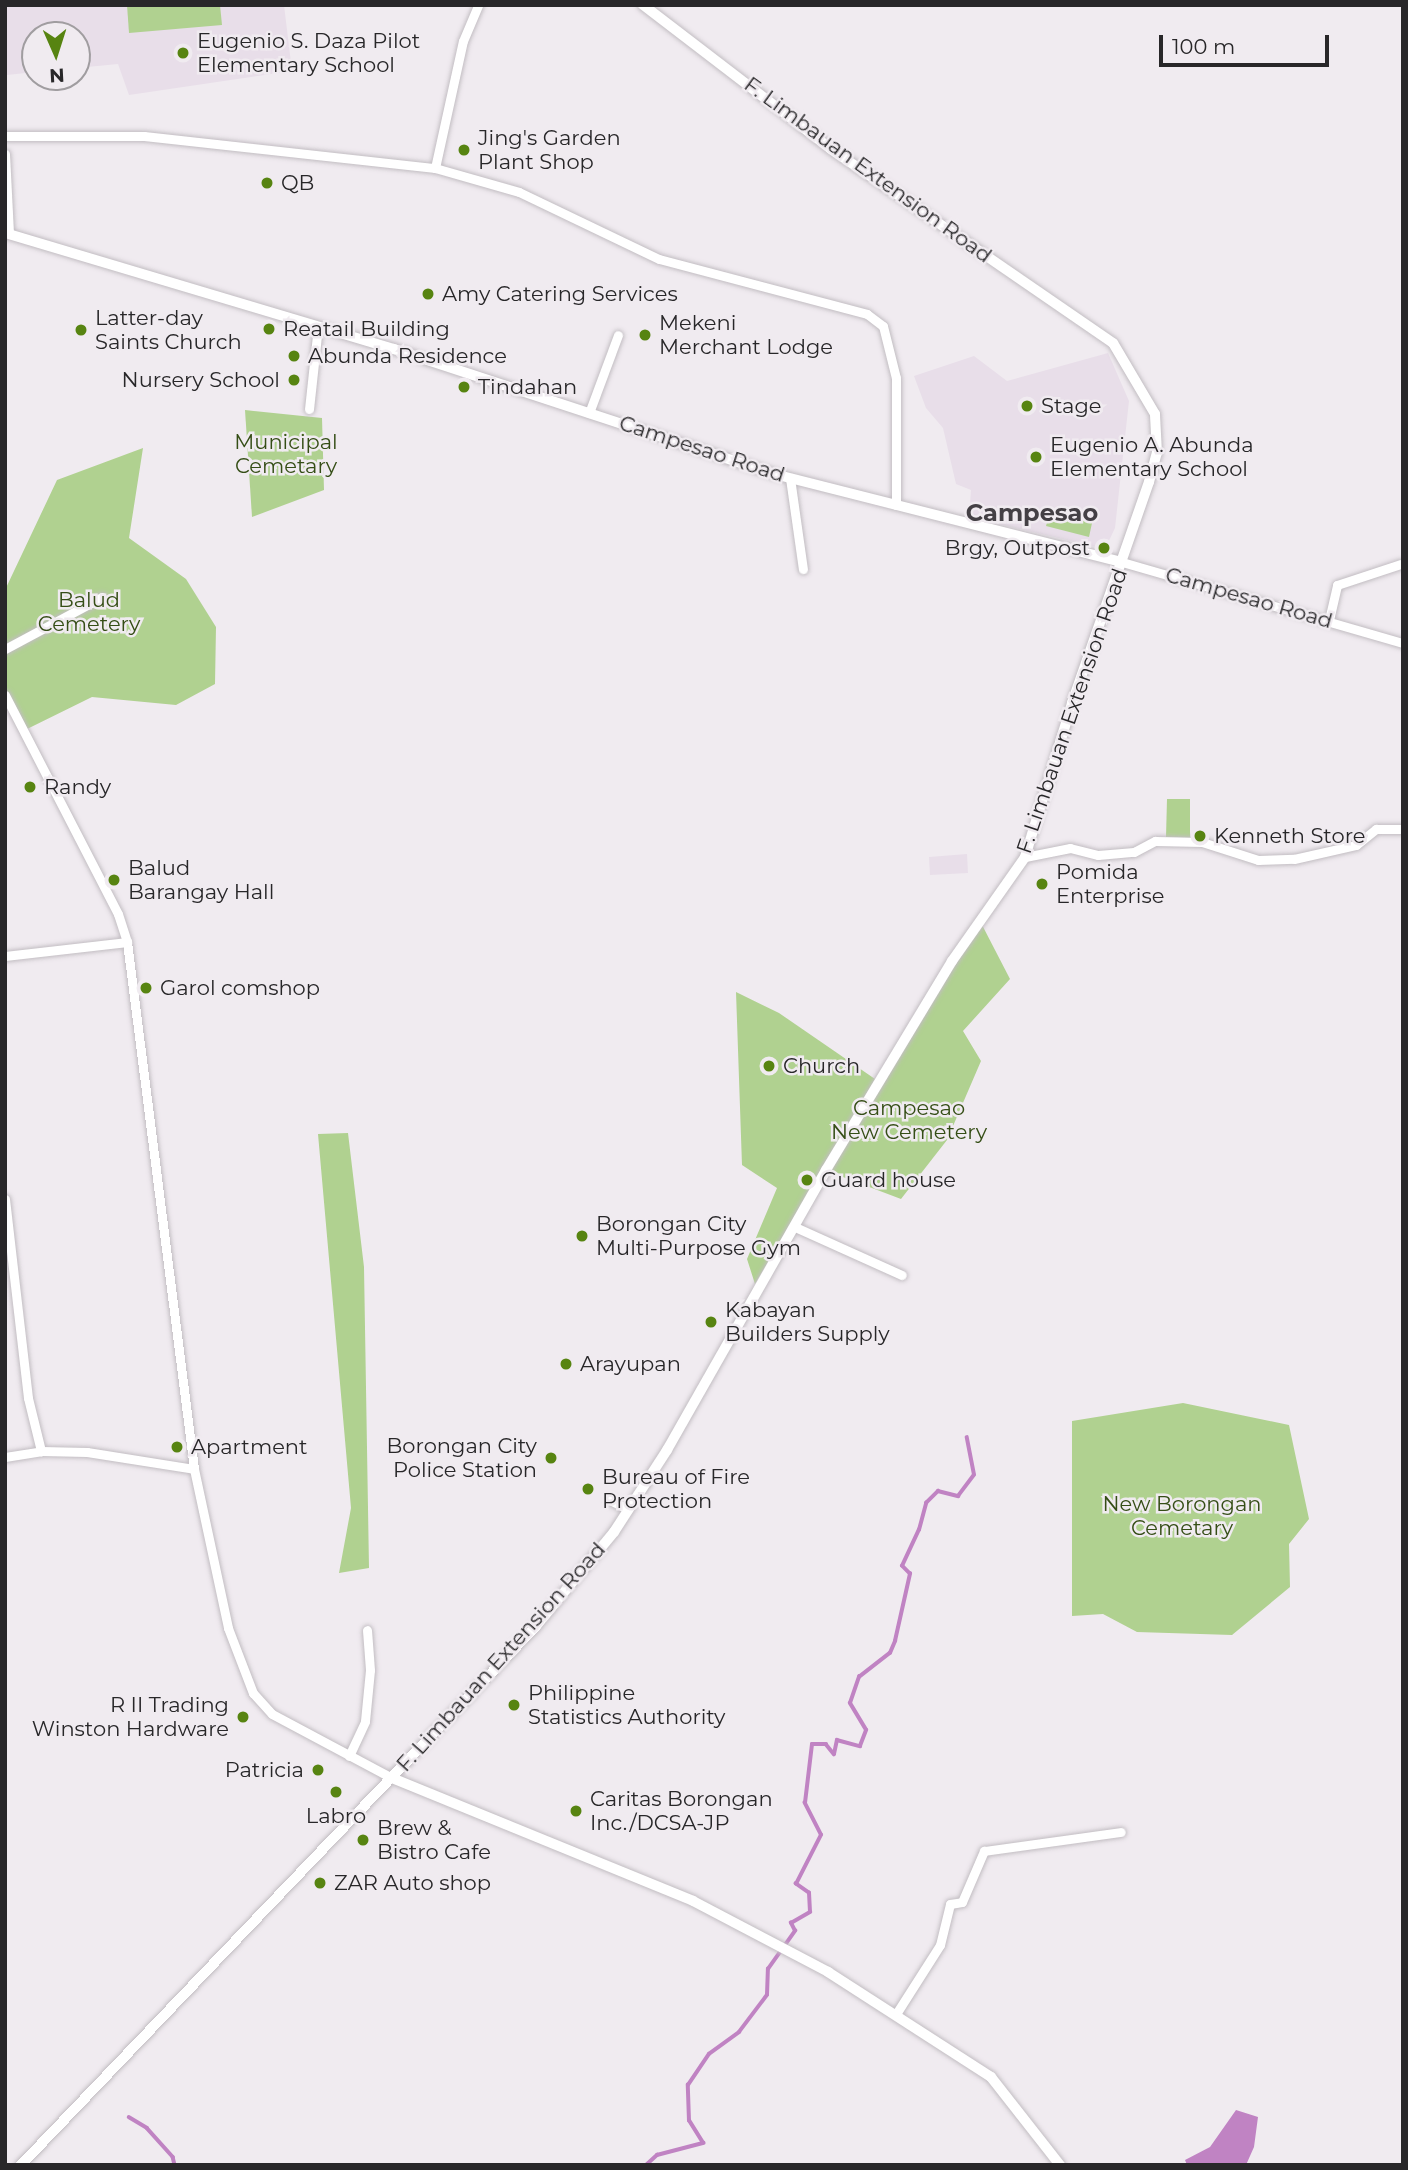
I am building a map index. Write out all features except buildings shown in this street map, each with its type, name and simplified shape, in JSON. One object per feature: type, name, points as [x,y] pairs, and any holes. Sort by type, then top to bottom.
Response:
[{"type":"street","points":[[436,168],[463,41],[478,5]]},
{"type":"street","name":"F. Limbauan Extension Road","points":[[21,2165],[536,1626],[628,1509],[952,961],[1025,857],[1157,453],[1155,414],[1113,343],[831,149],[643,5]]},
{"type":"street","points":[[5,136],[144,136],[436,168],[519,192],[659,259],[867,314],[883,326],[897,378],[896,505]]},
{"type":"street","points":[[5,154],[7,232]]},
{"type":"street","name":"Campesao Road","points":[[7,232],[318,326],[790,478],[1122,562],[1403,643]]},
{"type":"street","points":[[309,409],[318,326]]},
{"type":"street","points":[[589,413],[618,335]]},
{"type":"street","points":[[790,478],[803,569]]},
{"type":"street","points":[[1329,620],[1338,585],[1401,564]]},
{"type":"street","points":[[5,649],[102,597]]},
{"type":"street","points":[[5,695],[118,914],[127,942],[194,1469],[228,1628],[253,1693],[272,1714],[393,1778],[621,1869],[782,1948],[896,2014],[991,2077],[1059,2165]]},
{"type":"street","points":[[1025,857],[1070,848],[1098,855],[1135,852],[1156,841],[1202,842],[1258,860],[1294,859],[1356,845],[1376,829],[1403,829]]},
{"type":"street","points":[[5,956],[127,942]]},
{"type":"street","points":[[5,1199],[28,1398],[41,1451]]},
{"type":"street","points":[[795,1227],[902,1275]]},
{"type":"street","points":[[5,1457],[41,1451],[87,1452],[194,1469]]},
{"type":"street","points":[[610,1500],[628,1509]]},
{"type":"street","points":[[349,1756],[365,1721],[370,1670],[367,1630]]},
{"type":"street","points":[[896,2014],[940,1945],[950,1904],[962,1902],[985,1851],[1121,1832]]},
{"type":"shaded area","name":"Eugenio S. Daza Pilot Elementary School","points":[[5,5],[284,5],[292,71],[129,95],[118,64],[91,67],[91,21],[21,21],[21,74],[7,75]]},
{"type":"shaded area","name":"Eugenio A. Abunda Elementary School","points":[[1108,353],[1129,401],[1115,528],[1105,549],[969,517],[971,490],[956,484],[943,428],[926,408],[914,376],[974,356],[1007,381]]},
{"type":"shaded area","points":[[967,854],[968,873],[930,875],[929,857]]},
{"type":"shaded area","points":[[1236,2110],[1258,2117],[1254,2147],[1246,2165],[1187,2165],[1185,2160],[1210,2147]]},
{"type":"green space","points":[[127,5],[220,5],[222,25],[129,33]]},
{"type":"green space","name":"Municipal Cemetary","points":[[245,410],[322,418],[324,490],[252,517]]},
{"type":"green space","name":"Balud Cemetery","points":[[143,448],[129,538],[186,579],[216,627],[215,684],[176,705],[92,697],[23,731],[5,695],[5,590],[57,480]]},
{"type":"green space","points":[[1050,512],[1092,523],[1089,537],[1046,526]]},
{"type":"green space","points":[[1167,799],[1190,799],[1190,838],[1166,837]]},
{"type":"green space","name":"Campesao New Cemetery","points":[[980,921],[1010,979],[963,1031],[981,1061],[947,1140],[901,1199],[827,1171]]},
{"type":"green space","points":[[736,992],[779,1013],[875,1079],[755,1284],[747,1259],[777,1188],[742,1165]]},
{"type":"green space","points":[[348,1133],[364,1267],[369,1568],[339,1573],[351,1508],[318,1134]]},
{"type":"green space","name":"New Borongan Cemetary","points":[[1183,1403],[1289,1425],[1309,1519],[1289,1544],[1290,1587],[1232,1635],[1137,1632],[1103,1614],[1072,1616],[1072,1421]]},
{"type":"waterway","points":[[646,2165],[657,2155],[703,2143],[689,2121],[688,2085],[709,2054],[739,2032],[767,1995],[768,1969],[795,1931],[791,1923],[810,1912],[809,1893],[796,1884],[821,1835],[805,1803],[812,1744],[826,1744],[834,1754],[837,1740],[860,1746],[866,1730],[850,1703],[859,1677],[890,1653],[895,1641],[910,1574],[902,1566],[919,1530],[926,1503],[938,1491],[958,1496],[974,1475],[967,1438]]},
{"type":"waterway","points":[[129,2117],[147,2128],[173,2157],[175,2165]]},
{"type":"place","name":"Eugenio S. Daza Pilot Elementary School","points":[[183,53]]},
{"type":"place","name":"Jing's Garden Plant Shop","points":[[464,150]]},
{"type":"place","name":"QB","points":[[267,183]]},
{"type":"place","name":"Amy Catering Services","points":[[428,294]]},
{"type":"place","name":"Reatail Building","points":[[269,329]]},
{"type":"place","name":"Latter-day Saints Church","points":[[81,330]]},
{"type":"place","name":"Mekeni Merchant Lodge","points":[[645,335]]},
{"type":"place","name":"Abunda Residence","points":[[294,356]]},
{"type":"place","name":"Nursery School","points":[[294,380]]},
{"type":"place","name":"Tindahan","points":[[464,387]]},
{"type":"place","name":"Stage","points":[[1027,406]]},
{"type":"place","name":"Eugenio A. Abunda Elementary School","points":[[1036,457]]},
{"type":"place","name":"Brgy, Outpost","points":[[1104,548]]},
{"type":"place","name":"Randy","points":[[30,787]]},
{"type":"place","name":"Kenneth Store","points":[[1200,836]]},
{"type":"place","name":"Balud Barangay Hall","points":[[114,880]]},
{"type":"place","name":"Pomida Enterprise","points":[[1042,884]]},
{"type":"place","name":"Garol comshop","points":[[146,988]]},
{"type":"place","name":"Church","points":[[769,1066]]},
{"type":"place","name":"Guard house","points":[[807,1180]]},
{"type":"place","name":"Borongan City Multi-Purpose Gym","points":[[582,1236]]},
{"type":"place","name":"Kabayan Builders Supply","points":[[711,1322]]},
{"type":"place","name":"Arayupan","points":[[566,1364]]},
{"type":"place","name":"Apartment","points":[[177,1447]]},
{"type":"place","name":"Borongan City Police Station","points":[[551,1458]]},
{"type":"place","name":"Bureau of Fire Protection","points":[[588,1489]]},
{"type":"place","name":"Philippine Statistics Authority","points":[[514,1705]]},
{"type":"place","name":"R II Trading Winston Hardware","points":[[243,1717]]},
{"type":"place","name":"Patricia","points":[[318,1770]]},
{"type":"place","name":"Labro","points":[[336,1792]]},
{"type":"place","name":"Caritas Borongan Inc./DCSA-JP","points":[[576,1811]]},
{"type":"place","name":"Brew & Bistro Cafe","points":[[363,1840]]},
{"type":"place","name":"ZAR Auto shop","points":[[320,1883]]},
{"type":"district","name":"Campesao","points":[[1032,513]]}]
